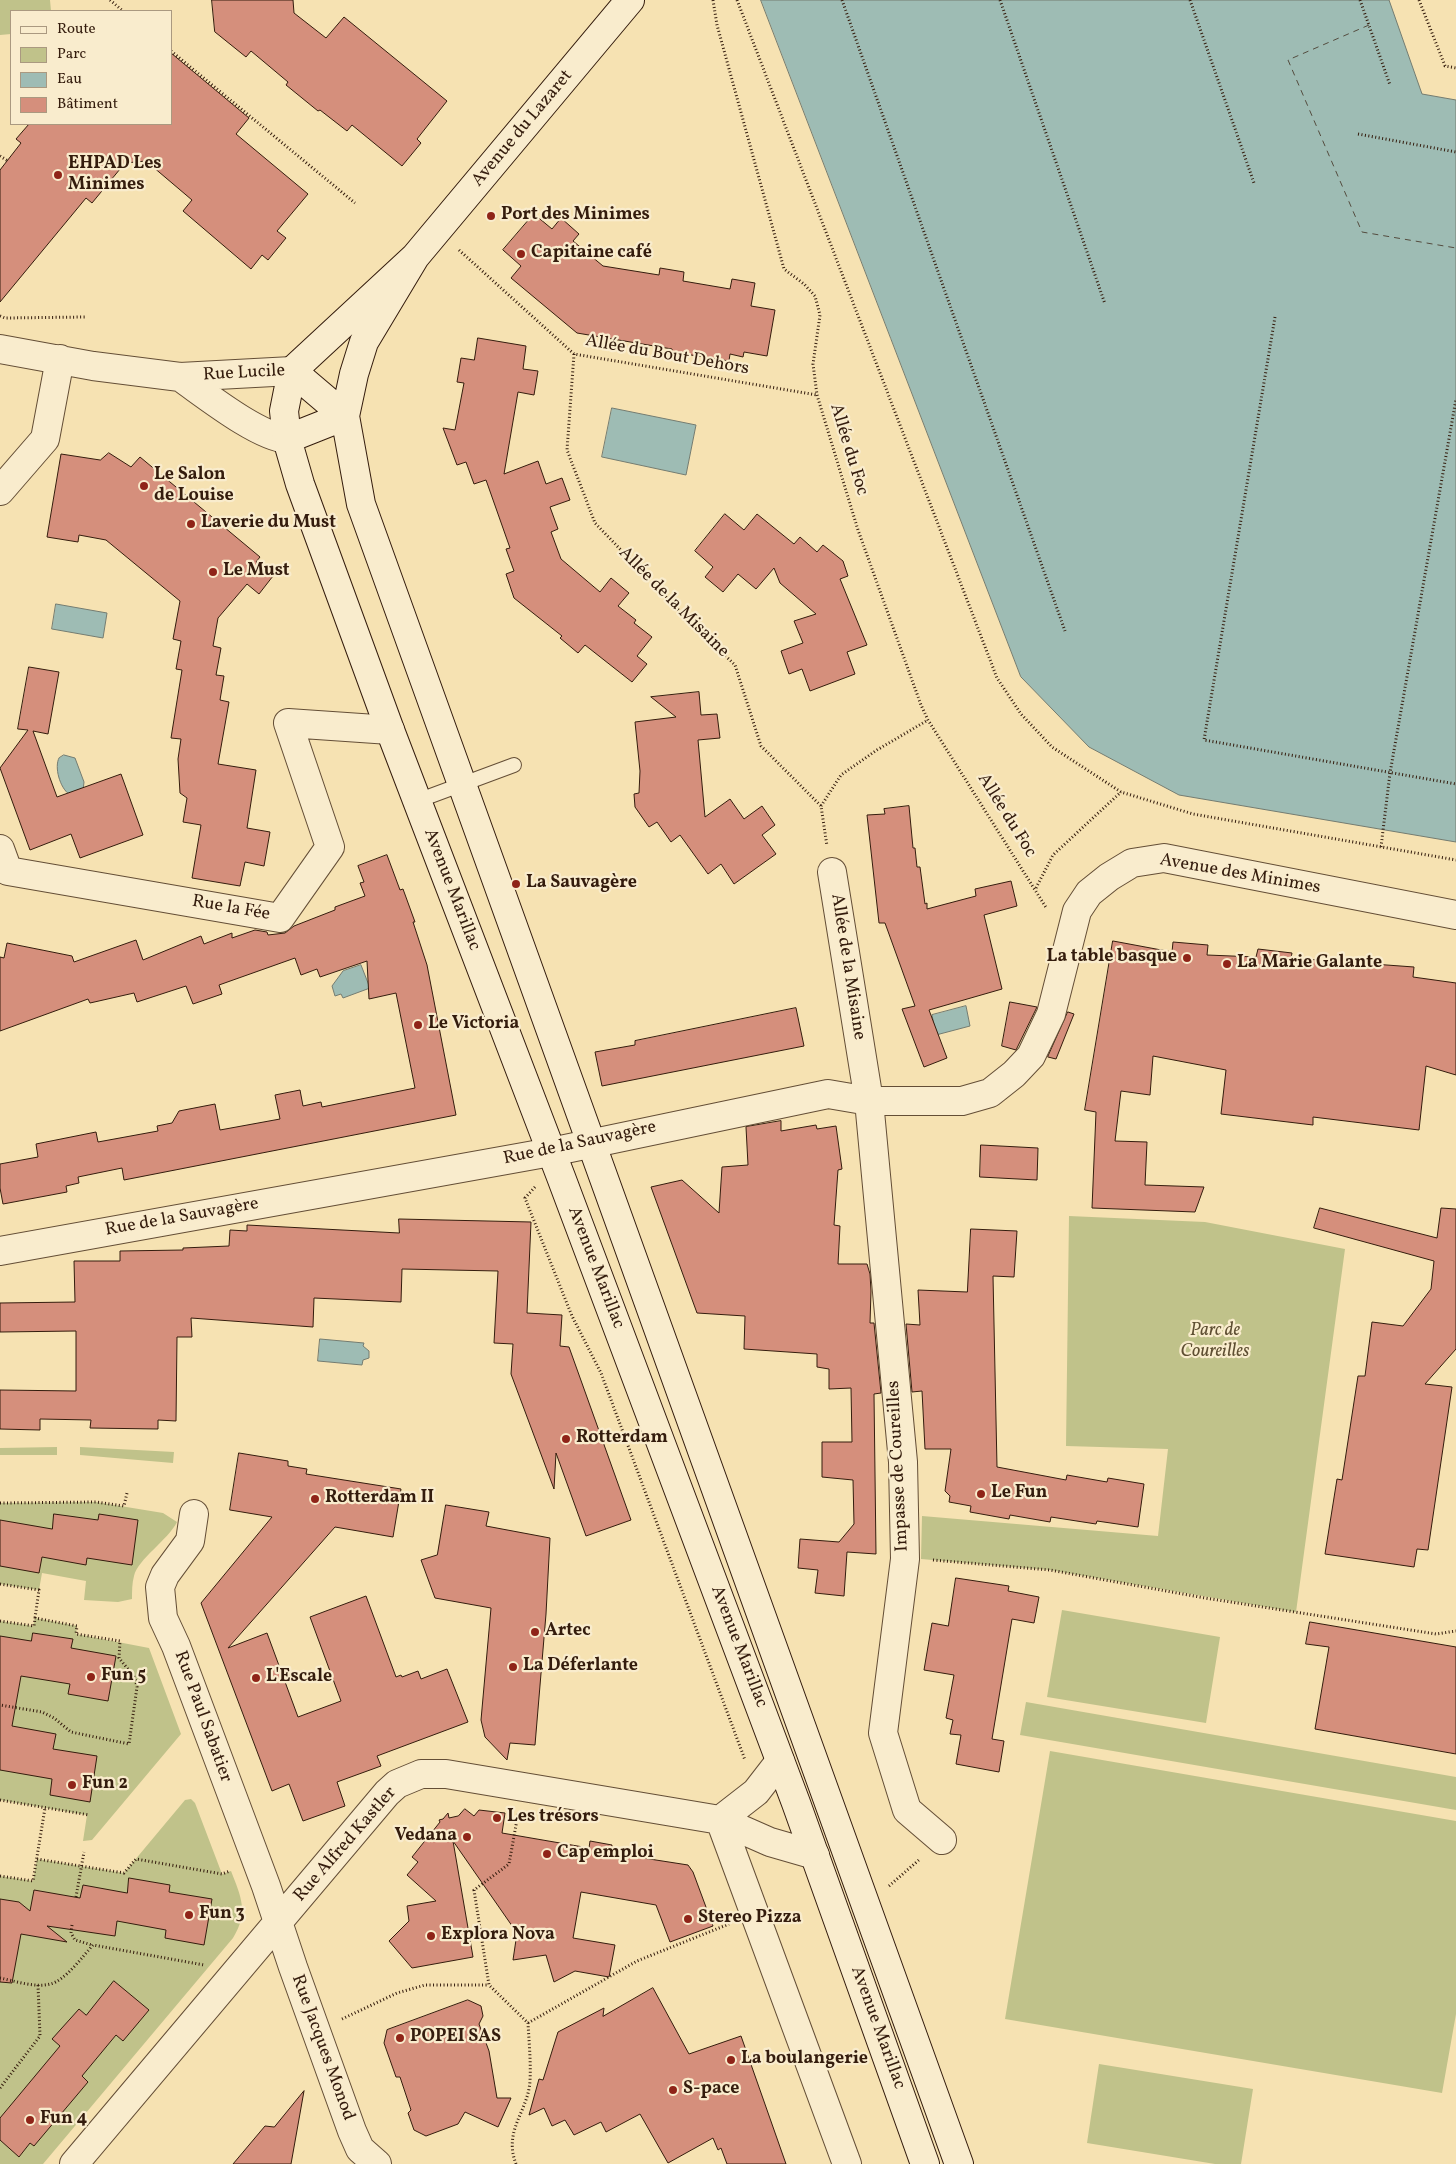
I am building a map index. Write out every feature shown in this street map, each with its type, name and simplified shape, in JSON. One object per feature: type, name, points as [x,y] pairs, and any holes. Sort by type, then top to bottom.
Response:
[{"type":"street","name":"Avenue du Lazaret","points":[[345,416],[354,374],[364,342],[416,257],[630,0]]},
{"type":"street","name":"Avenue du Lazaret","points":[[292,371],[416,257]]},
{"type":"street","name":"Rue Lucile","points":[[0,349],[93,366],[180,377],[292,371],[345,416]]},
{"type":"street","points":[[0,491],[45,439],[60,359]]},
{"type":"street","name":"Avenue Marillac","points":[[292,371],[284,411],[287,439],[300,484],[418,801],[539,1154],[780,1761],[925,2164]]},
{"type":"street","name":"Rue Lucile","points":[[180,377],[238,417],[276,438],[287,439]]},
{"type":"street","name":"Avenue Marillac","points":[[345,416],[361,504],[959,2164]]},
{"type":"street","points":[[287,439],[345,416]]},
{"type":"street","name":"Rue la Fée","points":[[0,849],[8,871],[280,918],[330,847],[288,723],[390,730]]},
{"type":"street","name":"Avenue des Minimes","points":[[1067,945],[1077,911],[1089,893],[1109,877],[1132,863],[1164,858],[1456,915]]},
{"type":"street","name":"Allée de la Misaine","points":[[832,872],[869,1102]]},
{"type":"street","name":"Rue de la Sauvagère","points":[[0,1251],[592,1144],[828,1094],[869,1102],[962,1101],[990,1094],[1031,1056],[1051,1014],[1067,945]]},
{"type":"street","name":"Impasse de Coureilles","points":[[869,1102],[903,1462],[905,1559],[883,1733],[907,1810],[942,1840]]},
{"type":"street","name":"Rue Paul Sabatier","points":[[194,1514],[190,1541],[165,1574],[160,1587],[160,1608],[256,1858],[278,1924]]},
{"type":"street","points":[[780,1761],[756,1792],[720,1820],[752,1914],[847,2164]]},
{"type":"street","name":"Rue Alfred Kastler","points":[[74,2164],[278,1924],[375,1806],[397,1784],[421,1774],[434,1773],[523,1786],[720,1820],[770,1842],[815,1855]]},
{"type":"street","name":"Rue Jacques Monod","points":[[278,1924],[352,2132],[360,2148],[377,2164]]},
{"type":"lane","points":[[418,801],[514,765]]},
{"type":"path","points":[[110,0],[122,10]]},
{"type":"path","name":"Allée du Foc","points":[[713,0],[717,25],[784,269],[804,284],[815,296],[820,315],[813,364],[817,396],[858,530],[928,720],[1035,888],[1053,856],[1121,792]]},
{"type":"path","points":[[737,0],[997,678],[1021,714],[1052,747],[1121,792],[1193,814],[1456,860]]},
{"type":"path","points":[[842,0],[1065,631]]},
{"type":"path","points":[[1000,0],[1105,304]]},
{"type":"path","points":[[1190,0],[1254,183]]},
{"type":"path","points":[[1360,0],[1390,85]]},
{"type":"path","points":[[1419,0],[1445,66],[1456,68]]},
{"type":"path","points":[[172,52],[355,203]]},
{"type":"path","points":[[1358,134],[1456,152]]},
{"type":"path","points":[[0,156],[8,160]]},
{"type":"path","name":"Allée du Bout Dehors","points":[[438,230],[574,354],[817,396]]},
{"type":"path","points":[[0,316],[5,318],[85,317]]},
{"type":"path","points":[[1275,317],[1204,740],[1456,784]]},
{"type":"path","name":"Allée de la Misaine","points":[[574,354],[567,450],[595,523],[690,622],[735,665],[761,746],[820,806],[832,872]]},
{"type":"path","points":[[1380,847],[1390,773],[1456,399]]},
{"type":"path","points":[[820,806],[841,775],[928,720]]},
{"type":"path","points":[[539,1154],[537,1185],[525,1198],[572,1316],[601,1373],[756,1792]]},
{"type":"path","points":[[0,1503],[96,1502],[124,1506],[127,1493]]},
{"type":"path","points":[[905,1559],[1050,1570],[1205,1598],[1436,1634],[1456,1631]]},
{"type":"path","points":[[0,1584],[39,1590],[34,1626],[0,1621]]},
{"type":"path","points":[[0,1705],[42,1712],[54,1718],[71,1732],[129,1744],[137,1688],[135,1678],[119,1658],[120,1641],[76,1634],[77,1626],[35,1618]]},
{"type":"path","points":[[516,2164],[512,2136],[530,2083],[528,2022],[489,1985],[474,1890],[509,1864],[523,1786]]},
{"type":"path","points":[[0,1800],[90,1815]]},
{"type":"path","points":[[0,1876],[33,1881],[45,1808]]},
{"type":"path","points":[[892,1894],[889,1886],[942,1840]]},
{"type":"path","points":[[76,1898],[84,1852]]},
{"type":"path","points":[[37,1859],[124,1873],[136,1860],[222,1874],[256,1858]]},
{"type":"path","points":[[528,2022],[637,1961],[752,1914]]},
{"type":"path","points":[[72,1925],[72,1933],[75,1940],[93,1945],[210,1966],[228,1983]]},
{"type":"path","points":[[0,1978],[38,1985],[50,1984],[60,1980],[93,1945]]},
{"type":"path","points":[[0,2088],[40,2036],[38,1985]]},
{"type":"path","points":[[316,2032],[397,1993],[425,1985],[489,1985]]},
{"type":"green space","points":[[0,0],[50,0],[51,10],[10,10],[10,34],[0,35]]},
{"type":"green space","name":"Parc de Coureilles","points":[[1069,1216],[1205,1222],[1345,1249],[1296,1612],[1050,1570],[921,1559],[922,1516],[1158,1536],[1168,1449],[1066,1446]]},
{"type":"green space","points":[[57,1447],[57,1455],[0,1455],[0,1448]]},
{"type":"green space","points":[[80,1447],[174,1452],[173,1463],[80,1455]]},
{"type":"green space","points":[[96,1502],[163,1513],[177,1522],[167,1536],[141,1563],[134,1576],[132,1599],[118,1602],[84,1600],[86,1581],[42,1573],[39,1590],[0,1584],[0,1503]]},
{"type":"green space","points":[[1062,1610],[1220,1637],[1206,1723],[1047,1697]]},
{"type":"green space","points":[[35,1618],[77,1626],[76,1634],[149,1648],[181,1734],[92,1840],[83,1841],[87,1815],[0,1800],[0,1621],[33,1626]]},
{"type":"green space","points":[[1026,1702],[1456,1777],[1456,1810],[1020,1735]]},
{"type":"green space","points":[[1050,1751],[1456,1821],[1456,2014],[1442,2093],[1005,2019]]},
{"type":"green space","points":[[191,1799],[195,1803],[222,1874],[231,1871],[238,1889],[242,1912],[238,1929],[233,1938],[43,2164],[0,2164],[0,1876],[33,1881],[37,1859],[124,1873],[185,1800]]},
{"type":"green space","points":[[1099,2064],[1253,2089],[1241,2164],[1215,2164],[1087,2143]]},
{"type":"water","points":[[761,0],[1389,0],[1422,94],[1456,100],[1456,842],[1179,795],[1089,747],[1021,677]]},
{"type":"water","points":[[612,408],[696,425],[686,475],[602,457]]},
{"type":"water","points":[[56,604],[107,613],[103,638],[52,629]]},
{"type":"water","points":[[64,755],[75,758],[84,782],[83,791],[69,794],[63,787],[57,767],[59,758]]},
{"type":"water","points":[[361,965],[370,988],[343,998],[341,994],[335,996],[332,986],[343,971]]},
{"type":"water","points":[[966,1006],[970,1026],[936,1035],[932,1015]]},
{"type":"water","points":[[320,1339],[364,1343],[363,1346],[369,1351],[369,1358],[363,1360],[362,1365],[318,1361]]},
{"type":"building","points":[[212,0],[293,0],[294,13],[326,38],[344,17],[447,101],[417,139],[421,143],[402,166],[352,125],[347,131],[320,110],[318,111],[286,85],[288,82],[251,51],[246,57],[215,32]]},
{"type":"building","name":"EHPAD Les Minimes","points":[[172,54],[249,118],[236,134],[308,194],[277,231],[286,238],[268,260],[262,255],[251,269],[183,211],[192,200],[146,161],[125,163],[92,203],[86,198],[0,302],[0,170],[21,143],[16,139],[28,125],[172,125]]},
{"type":"building","points":[[534,214],[552,229],[561,218],[579,234],[573,241],[603,266],[659,275],[660,268],[684,272],[683,281],[730,289],[732,279],[755,283],[751,306],[775,310],[767,356],[744,352],[743,357],[730,354],[729,361],[577,333],[511,278],[521,266],[503,250]]},
{"type":"building","points":[[478,338],[526,346],[523,369],[538,371],[534,395],[518,392],[504,474],[538,461],[546,484],[562,478],[570,500],[550,507],[558,529],[551,532],[561,559],[600,592],[611,578],[629,593],[618,606],[636,620],[634,623],[652,637],[637,656],[647,664],[632,682],[585,645],[578,653],[560,638],[562,636],[514,598],[506,574],[514,571],[506,549],[510,548],[486,480],[474,484],[466,462],[457,465],[443,428],[455,430],[464,383],[457,382],[461,358],[474,360]]},
{"type":"building","points":[[109,453],[131,467],[140,457],[260,557],[256,562],[273,576],[259,594],[247,584],[218,618],[213,646],[221,648],[216,675],[224,676],[220,700],[229,702],[218,764],[256,770],[247,828],[270,832],[264,866],[245,862],[240,886],[192,878],[201,825],[183,822],[187,798],[180,793],[178,759],[181,739],[171,738],[182,670],[176,669],[181,641],[173,639],[180,601],[106,540],[79,535],[78,542],[47,537],[61,454],[100,460]]},
{"type":"building","points":[[725,514],[744,530],[757,514],[794,544],[800,537],[817,552],[823,545],[843,561],[848,576],[840,579],[867,645],[847,652],[855,674],[810,691],[802,669],[789,674],[781,651],[803,643],[794,621],[816,614],[780,583],[774,568],[756,589],[738,574],[723,592],[705,577],[713,567],[695,551]]},
{"type":"building","points":[[29,667],[59,672],[48,734],[33,731],[57,797],[121,774],[143,835],[80,858],[71,834],[30,850],[0,768],[28,730],[18,729]]},
{"type":"building","points":[[699,692],[701,715],[717,714],[720,738],[698,740],[705,817],[730,799],[744,819],[762,806],[775,825],[762,835],[776,854],[734,884],[721,864],[708,874],[680,835],[671,842],[657,822],[649,827],[635,807],[634,794],[639,793],[640,771],[635,722],[676,717],[651,697]]},
{"type":"building","points":[[909,806],[913,848],[915,848],[917,867],[920,867],[927,909],[976,896],[975,889],[1011,881],[1017,906],[984,915],[1002,989],[929,1010],[947,1058],[924,1067],[902,1009],[915,1006],[885,923],[879,923],[867,815],[885,814],[884,809]]},
{"type":"building","points":[[387,855],[400,890],[403,889],[415,922],[413,922],[427,965],[456,1115],[124,1180],[122,1168],[78,1177],[79,1183],[66,1186],[67,1192],[3,1204],[0,1188],[0,1164],[38,1157],[36,1144],[96,1132],[98,1142],[158,1131],[157,1126],[172,1123],[179,1111],[215,1104],[220,1130],[280,1119],[275,1095],[300,1090],[303,1106],[321,1102],[322,1107],[415,1088],[396,993],[369,999],[367,961],[320,977],[317,969],[301,975],[295,958],[219,985],[222,994],[193,1004],[186,986],[137,1002],[134,993],[90,1003],[88,999],[0,1031],[0,957],[4,958],[7,943],[72,956],[74,962],[136,940],[143,960],[201,936],[204,944],[232,933],[232,938],[255,930],[267,932],[268,935],[285,933],[294,926],[335,910],[335,907],[365,896],[360,883],[364,882],[358,866]]},
{"type":"building","points":[[1113,941],[1172,952],[1173,942],[1208,945],[1207,955],[1256,957],[1258,949],[1292,953],[1291,958],[1414,967],[1413,977],[1456,983],[1456,1075],[1426,1066],[1419,1130],[1313,1117],[1313,1125],[1221,1114],[1226,1070],[1153,1056],[1150,1095],[1121,1091],[1115,1141],[1147,1142],[1145,1185],[1204,1187],[1195,1212],[1092,1208],[1096,1112],[1085,1110]]},
{"type":"building","points":[[1010,1002],[1037,1007],[1016,1050],[1002,1046]]},
{"type":"building","points":[[796,1008],[804,1046],[602,1086],[595,1052],[635,1045],[635,1041]]},
{"type":"building","points":[[1068,1012],[1074,1014],[1056,1059],[1048,1057]]},
{"type":"building","points":[[781,1121],[781,1131],[816,1125],[817,1129],[836,1126],[842,1169],[838,1170],[834,1225],[840,1226],[838,1264],[867,1264],[870,1274],[870,1323],[874,1323],[881,1393],[874,1394],[876,1554],[847,1552],[844,1596],[815,1593],[818,1570],[798,1568],[800,1539],[839,1542],[854,1524],[853,1480],[822,1477],[822,1442],[852,1442],[851,1388],[829,1389],[829,1369],[817,1367],[817,1354],[744,1349],[745,1316],[697,1313],[651,1187],[682,1180],[719,1213],[722,1167],[748,1165],[746,1127]]},
{"type":"building","points":[[981,1145],[1038,1148],[1037,1180],[980,1177]]},
{"type":"building","points":[[1320,1208],[1437,1238],[1441,1208],[1456,1209],[1456,1349],[1425,1384],[1452,1387],[1428,1550],[1417,1549],[1414,1567],[1325,1554],[1337,1479],[1342,1480],[1358,1376],[1365,1376],[1372,1322],[1403,1326],[1431,1289],[1434,1261],[1314,1228]]},
{"type":"building","points":[[399,1219],[531,1222],[527,1313],[562,1315],[560,1346],[569,1347],[631,1520],[586,1536],[556,1453],[554,1489],[511,1374],[513,1344],[494,1343],[498,1271],[402,1269],[401,1302],[314,1298],[313,1327],[191,1318],[192,1337],[177,1337],[176,1421],[158,1420],[158,1429],[90,1428],[91,1420],[40,1419],[40,1430],[0,1429],[0,1390],[76,1391],[76,1331],[0,1332],[0,1303],[75,1302],[74,1261],[120,1261],[120,1251],[183,1250],[183,1248],[229,1246],[230,1230],[247,1231],[247,1225],[399,1233]]},
{"type":"building","points":[[971,1229],[1017,1231],[1014,1277],[993,1276],[997,1467],[1066,1480],[1067,1475],[1107,1482],[1108,1478],[1144,1484],[1138,1527],[1097,1521],[1096,1524],[1051,1517],[1050,1522],[1010,1515],[1009,1519],[970,1512],[971,1506],[949,1502],[950,1496],[945,1491],[951,1449],[925,1449],[922,1391],[912,1392],[906,1324],[920,1325],[918,1290],[967,1292]]},
{"type":"building","name":"L'Escale","points":[[239,1453],[288,1461],[288,1466],[307,1469],[306,1474],[401,1489],[393,1537],[335,1527],[228,1648],[267,1633],[298,1717],[341,1701],[310,1617],[366,1596],[396,1677],[401,1675],[402,1677],[418,1671],[421,1679],[447,1669],[468,1722],[377,1756],[381,1766],[337,1782],[345,1806],[303,1821],[289,1784],[272,1791],[201,1603],[272,1517],[230,1510]]},
{"type":"building","name":"La Déferlante","points":[[446,1505],[489,1512],[486,1526],[550,1538],[546,1614],[535,1745],[510,1743],[507,1760],[485,1737],[481,1720],[491,1608],[435,1598],[421,1560],[437,1555]]},
{"type":"building","points":[[54,1514],[98,1520],[99,1514],[138,1520],[132,1565],[87,1558],[86,1565],[42,1557],[39,1573],[0,1566],[0,1520],[52,1529]]},
{"type":"building","points":[[956,1578],[1009,1586],[1008,1591],[1039,1597],[1034,1623],[1012,1619],[992,1739],[1004,1741],[999,1772],[956,1764],[961,1735],[950,1734],[953,1720],[946,1718],[954,1675],[924,1670],[932,1623],[948,1626]]},
{"type":"building","points":[[1310,1622],[1456,1647],[1456,1754],[1315,1729],[1329,1647],[1306,1644]]},
{"type":"building","points":[[33,1633],[73,1639],[71,1648],[116,1656],[108,1701],[68,1694],[70,1684],[21,1676],[12,1726],[56,1734],[53,1749],[97,1756],[90,1802],[50,1795],[52,1779],[0,1770],[0,1636],[31,1641]]},
{"type":"building","points":[[465,1809],[474,1816],[479,1810],[505,1813],[502,1833],[589,1848],[590,1841],[612,1845],[611,1853],[688,1865],[693,1872],[713,1926],[670,1942],[656,1905],[581,1892],[573,1938],[615,1945],[609,1977],[575,1971],[554,1982],[546,1955],[513,1960],[517,1933],[453,1841],[473,1957],[412,1968],[389,1941],[409,1921],[407,1906],[436,1901],[407,1875],[418,1862],[412,1857],[440,1822],[439,1820],[443,1819],[448,1813],[449,1818],[458,1816]]},
{"type":"building","points":[[129,1878],[170,1885],[169,1892],[212,1899],[204,1945],[165,1938],[166,1930],[117,1921],[115,1936],[47,1926],[67,1942],[21,1934],[12,1983],[0,1982],[0,1899],[19,1902],[30,1911],[34,1890],[80,1898],[83,1885],[127,1893]]},
{"type":"building","points":[[114,1981],[149,2010],[123,2041],[116,2035],[82,2076],[88,2082],[34,2146],[30,2143],[19,2157],[0,2140],[0,2118],[60,2046],[52,2039],[79,2009],[86,2015]]},
{"type":"building","points":[[653,1988],[689,2054],[741,2036],[786,2164],[727,2164],[721,2148],[718,2150],[713,2138],[668,2163],[640,2114],[606,2132],[601,2122],[574,2135],[565,2120],[552,2126],[544,2108],[529,2115],[539,2079],[543,2080],[558,2032],[604,2008],[603,2016]]},
{"type":"building","points":[[468,2000],[481,2006],[483,2016],[479,2024],[489,2051],[497,2098],[511,2098],[498,2127],[465,2112],[458,2124],[426,2136],[414,2130],[408,2113],[411,2110],[400,2077],[396,2077],[384,2043],[387,2030]]},
{"type":"building","points":[[304,2091],[291,2164],[233,2164],[265,2126],[274,2127]]},
{"type":"ferry route","points":[[1369,25],[1288,60],[1362,232],[1456,248]]},
{"type":"place","name":"EHPAD Les Minimes","points":[[58,175]]},
{"type":"place","name":"Port des Minimes","points":[[491,216]]},
{"type":"place","name":"Capitaine café","points":[[521,254]]},
{"type":"place","name":"Le Salon de Louise","points":[[144,486]]},
{"type":"place","name":"Laverie du Must","points":[[191,524]]},
{"type":"place","name":"Le Must","points":[[213,572]]},
{"type":"place","name":"La Sauvagère","points":[[516,884]]},
{"type":"place","name":"La table basque","points":[[1187,958]]},
{"type":"place","name":"La Marie Galante","points":[[1227,964]]},
{"type":"place","name":"Le Victoria","points":[[418,1025]]},
{"type":"place","name":"Rotterdam","points":[[566,1439]]},
{"type":"place","name":"Le Fun","points":[[981,1494]]},
{"type":"place","name":"Rotterdam II","points":[[315,1499]]},
{"type":"place","name":"Artec","points":[[535,1632]]},
{"type":"place","name":"La Déferlante","points":[[513,1667]]},
{"type":"place","name":"Fun 5","points":[[91,1677]]},
{"type":"place","name":"L'Escale","points":[[256,1678]]},
{"type":"place","name":"Fun 2","points":[[72,1785]]},
{"type":"place","name":"Les trésors","points":[[497,1818]]},
{"type":"place","name":"Vedana","points":[[467,1837]]},
{"type":"place","name":"Cap emploi","points":[[547,1854]]},
{"type":"place","name":"Fun 3","points":[[189,1915]]},
{"type":"place","name":"Stereo Pizza","points":[[688,1919]]},
{"type":"place","name":"Explora Nova","points":[[431,1936]]},
{"type":"place","name":"POPEI SAS","points":[[400,2038]]},
{"type":"place","name":"La boulangerie","points":[[731,2060]]},
{"type":"place","name":"S-pace","points":[[673,2090]]},
{"type":"place","name":"Fun 4","points":[[30,2120]]}]
